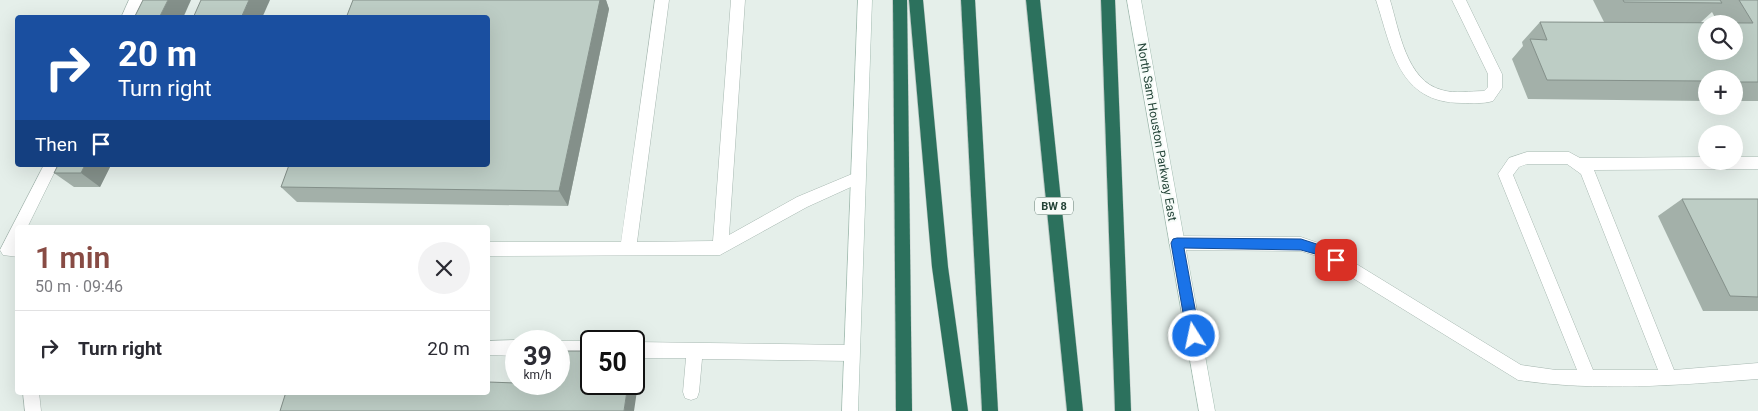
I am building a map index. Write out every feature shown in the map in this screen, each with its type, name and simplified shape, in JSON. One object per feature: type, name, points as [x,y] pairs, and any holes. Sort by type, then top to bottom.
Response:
[{"type":"highway","points":[[900,0],[904,411]]},
{"type":"highway","points":[[916,0],[940,267],[960,411]]},
{"type":"highway","points":[[968,0],[990,411]]},
{"type":"highway","name":"BW 8","points":[[1033,0],[1075,411]]},
{"type":"highway","points":[[1108,0],[1123,411]]},
{"type":"main road","points":[[128,15],[136,0]]},
{"type":"main road","points":[[628,248],[662,0]]},
{"type":"main road","points":[[720,248],[738,0]]},
{"type":"main road","points":[[850,411],[857,178],[865,0]]},
{"type":"main road","name":"North Sam Houston Parkway East","points":[[1134,0],[1207,411]]},
{"type":"main road","points":[[1383,0],[1408,72],[1423,89],[1440,96],[1488,97],[1495,88],[1495,74],[1459,0]]},
{"type":"main road","points":[[1588,378],[1505,174],[1514,162],[1527,158],[1570,158],[1587,170],[1669,378]]},
{"type":"main road","points":[[1578,164],[1758,163]]},
{"type":"main road","points":[[21,225],[50,167]]},
{"type":"main road","points":[[490,249],[720,248],[802,202],[857,178]]},
{"type":"main road","points":[[15,237],[8,250],[15,250]]},
{"type":"main road","points":[[1177,243],[1301,244],[1322,251],[1518,372],[1556,378],[1669,378],[1758,371]]},
{"type":"main road","points":[[490,348],[505,348]]},
{"type":"main road","points":[[645,350],[851,353]]},
{"type":"main road","points":[[691,392],[695,351]]},
{"type":"main road","points":[[31,395],[33,411]]},
{"type":"building","points":[[143,0],[168,0],[160,15],[136,15]]},
{"type":"building","points":[[201,0],[249,0],[242,15],[194,15]]},
{"type":"building","points":[[353,0],[600,0],[559,191],[281,187],[288,167],[490,167],[490,15],[347,15]]},
{"type":"building","points":[[1623,0],[1720,0],[1722,3],[1624,2]]},
{"type":"building","points":[[1739,0],[1758,0],[1758,82],[1743,82],[1743,70],[1698,70],[1698,81],[1547,80],[1530,39],[1547,40],[1540,22],[1698,23],[1698,60],[1743,60],[1743,23],[1753,23]]},
{"type":"building","points":[[57,167],[84,167],[81,173],[54,173]]},
{"type":"building","points":[[1682,199],[1758,199],[1758,297],[1730,296]]},
{"type":"building","points":[[570,351],[580,351],[580,395],[626,395],[624,411],[280,411],[285,395],[490,395],[490,382],[505,383],[505,395],[570,395]]},
{"type":"route","points":[[1194,336],[1177,243],[1301,244],[1322,251],[1336,260]]}]
